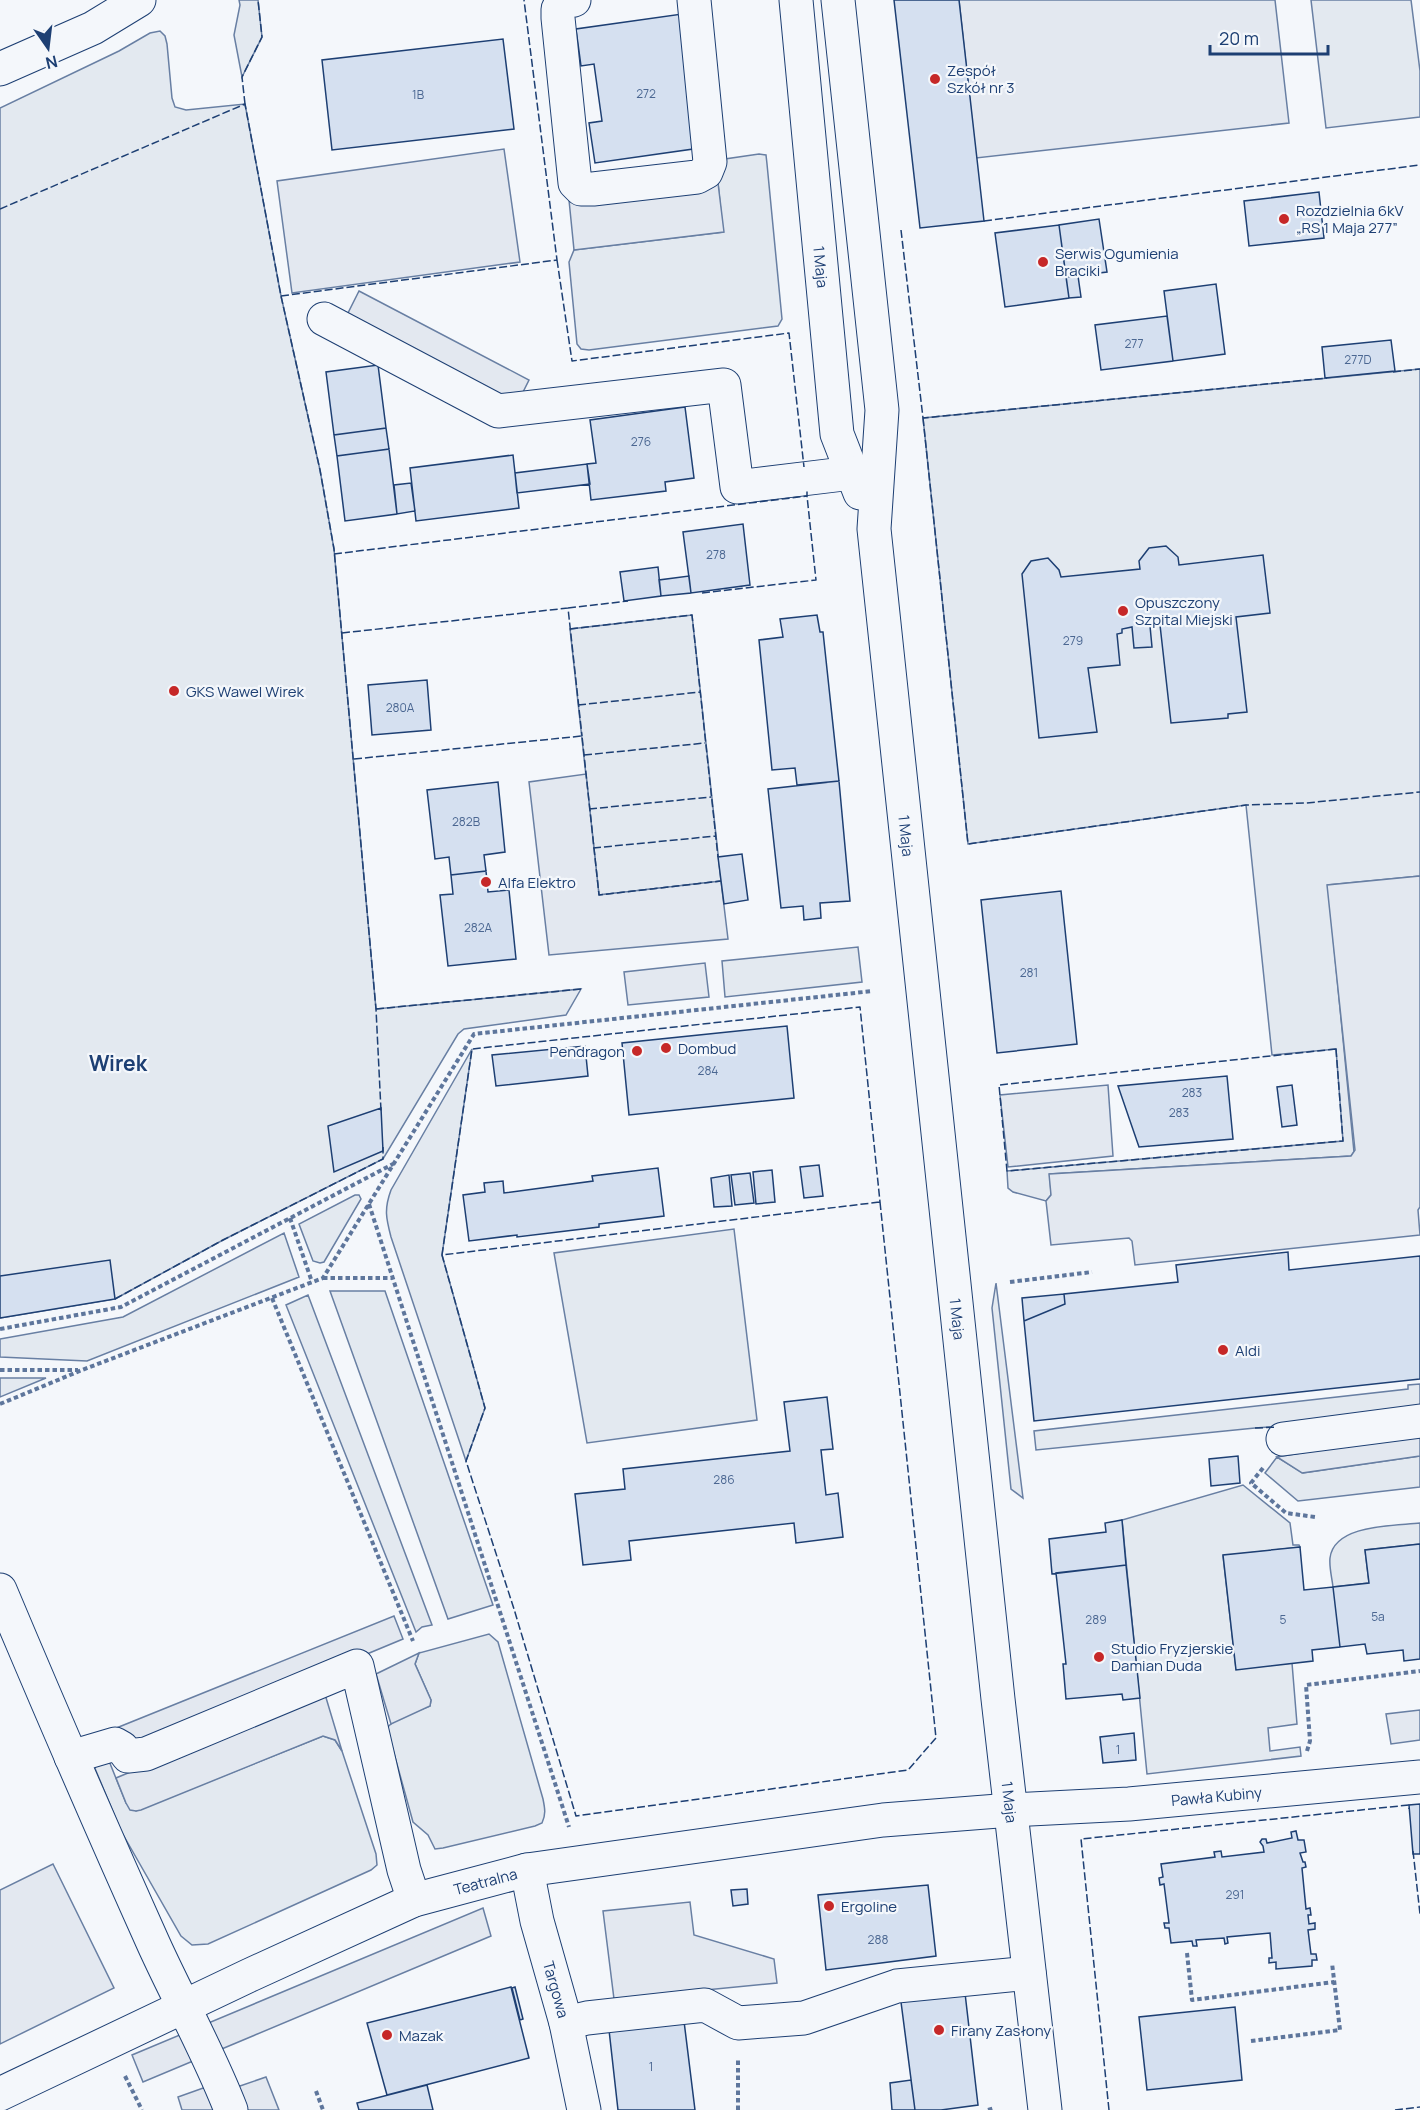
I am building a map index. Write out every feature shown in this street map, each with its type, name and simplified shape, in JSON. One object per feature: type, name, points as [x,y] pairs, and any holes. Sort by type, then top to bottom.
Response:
[{"type":"street","points":[[0,69],[93,28],[139,0]]},
{"type":"street","points":[[574,0],[564,2],[558,9],[558,18],[575,183],[581,189],[593,189],[697,177],[706,172],[710,162],[694,0]]},
{"type":"street","name":"1 Maja","points":[[796,0],[837,434],[874,529]]},
{"type":"street","name":"1 Maja","points":[[838,0],[882,410],[874,529],[994,1663],[1045,2110]]},
{"type":"street","points":[[324,319],[498,411],[724,385],[737,487],[852,472]]},
{"type":"street","points":[[1283,1439],[1420,1421]]},
{"type":"street","points":[[0,1590],[182,2007],[231,2110]]},
{"type":"street","points":[[71,1757],[115,1744],[122,1748],[128,1756],[146,1754],[357,1666],[404,1870],[414,1900]]},
{"type":"street","name":"Pawła Kubiny","points":[[1011,1810],[1129,1804],[1420,1777]]},
{"type":"street","name":"Teatralna","points":[[0,2094],[414,1900],[527,1870],[883,1820],[1011,1810]]},
{"type":"street","name":"Targowa","points":[[527,1870],[537,1921],[566,2023],[584,2110]]},
{"type":"street","points":[[566,2023],[587,2018],[705,2005],[738,2023],[804,2018],[897,1986],[1029,1973]]},
{"type":"path","points":[[322,1278],[474,1034],[873,991]]},
{"type":"path","points":[[0,1329],[122,1307],[393,1164]]},
{"type":"path","points":[[369,1203],[569,1827]]},
{"type":"path","points":[[290,1218],[312,1282]]},
{"type":"path","points":[[1010,1282],[1092,1272]]},
{"type":"path","points":[[0,1404],[322,1278],[392,1278]]},
{"type":"path","points":[[272,1298],[413,1641]]},
{"type":"path","points":[[0,1370],[82,1370]]},
{"type":"path","points":[[1283,1439],[1283,1444],[1251,1483],[1286,1513],[1315,1517]]},
{"type":"path","points":[[1306,1755],[1310,1741],[1306,1685],[1420,1671]]},
{"type":"path","points":[[1187,1953],[1192,2000],[1334,1982]]},
{"type":"path","points":[[1251,2041],[1340,2030],[1332,1963]]},
{"type":"path","points":[[738,2023],[738,2110]]},
{"type":"path","points":[[316,2091],[322,2110]]},
{"type":"path","points":[[988,2110],[995,2108]]},
{"type":"shaded area","points":[[239,0],[258,0],[262,37],[242,77],[234,35]]},
{"type":"shaded area","points":[[959,0],[1275,0],[1289,123],[976,158]]},
{"type":"shaded area","points":[[1311,0],[1411,0],[1420,71],[1420,117],[1326,128]]},
{"type":"shaded area","name":"GKS Wawel Wirek","points":[[160,31],[165,36],[167,44],[172,98],[175,107],[186,110],[245,104],[281,296],[320,470],[334,549],[376,1009],[581,989],[566,1015],[464,1029],[458,1034],[383,1159],[223,1240],[115,1299],[0,1318],[0,108],[119,51],[150,33]]},
{"type":"shaded area","points":[[504,149],[520,262],[292,293],[277,181]]},
{"type":"shaded area","points":[[766,155],[767,164],[782,319],[778,326],[589,350],[581,349],[577,344],[569,262],[574,250],[723,232],[718,183],[725,159]]},
{"type":"shaded area","points":[[718,183],[724,232],[574,250],[569,200]]},
{"type":"shaded area","points":[[359,291],[529,380],[515,408],[345,319]]},
{"type":"shaded area","points":[[1420,369],[1420,876],[1328,885],[1354,1152],[1351,1156],[1050,1174],[1051,1195],[1046,1201],[1013,1192],[1008,1188],[1007,1171],[1343,1141],[1336,1049],[1272,1055],[1246,805],[968,844],[923,418]]},
{"type":"shaded area","points":[[692,615],[721,881],[599,895],[570,629]]},
{"type":"shaded area","points":[[586,774],[599,895],[721,881],[728,939],[549,955],[529,782]]},
{"type":"shaded area","points":[[1420,876],[1420,1207],[1418,1210],[1420,1235],[1135,1265],[1132,1241],[1129,1238],[1051,1245],[1046,1201],[1051,1195],[1049,1174],[1351,1156],[1355,1150],[1327,885]]},
{"type":"shaded area","points":[[858,947],[862,982],[725,997],[722,961]]},
{"type":"shaded area","points":[[705,963],[709,997],[628,1005],[624,972]]},
{"type":"shaded area","points":[[472,1049],[442,1255],[485,1408],[466,1461],[391,1237],[386,1213],[391,1190]]},
{"type":"shaded area","points":[[1108,1085],[1113,1156],[1008,1167],[1000,1095]]},
{"type":"shaded area","points":[[359,1195],[361,1199],[324,1262],[313,1261],[299,1224]]},
{"type":"shaded area","points":[[734,1229],[757,1420],[587,1443],[554,1253]]},
{"type":"shaded area","points":[[284,1233],[299,1277],[87,1361],[0,1357],[0,1339],[123,1317]]},
{"type":"shaded area","points":[[996,1283],[1023,1498],[1011,1489],[992,1308]]},
{"type":"shaded area","points":[[330,1291],[385,1291],[493,1605],[448,1619]]},
{"type":"shaded area","points":[[308,1295],[432,1625],[422,1627],[416,1632],[286,1305]]},
{"type":"shaded area","points":[[0,1378],[46,1378],[0,1397]]},
{"type":"shaded area","points":[[1420,1384],[1420,1411],[1367,1419],[1036,1450],[1034,1431],[1408,1389],[1408,1385]]},
{"type":"shaded area","points":[[1420,1433],[1420,1456],[1302,1473],[1277,1457]]},
{"type":"shaded area","points":[[1420,1456],[1420,1487],[1298,1501],[1265,1473],[1277,1457],[1303,1473]]},
{"type":"shaded area","points":[[1243,1485],[1290,1523],[1293,1545],[1300,1547],[1223,1556],[1236,1669],[1292,1663],[1297,1724],[1268,1728],[1270,1751],[1300,1747],[1301,1756],[1147,1774],[1122,1520]]},
{"type":"shaded area","points":[[1420,1523],[1420,1544],[1365,1550],[1369,1583],[1333,1587],[1330,1558],[1334,1547],[1342,1539],[1353,1533],[1381,1526]]},
{"type":"shaded area","points":[[394,1616],[403,1639],[109,1761],[99,1735]]},
{"type":"shaded area","points":[[489,1634],[498,1642],[543,1799],[544,1817],[542,1823],[535,1826],[435,1849],[428,1835],[413,1822],[387,1728],[401,1717],[430,1706],[431,1700],[415,1664],[419,1653]]},
{"type":"shaded area","points":[[419,1653],[415,1664],[431,1700],[430,1706],[391,1724],[376,1674]]},
{"type":"shaded area","points":[[324,1691],[342,1751],[335,1740],[323,1736],[141,1810],[130,1810],[116,1778]]},
{"type":"shaded area","points":[[1420,1710],[1420,1740],[1391,1744],[1386,1714]]},
{"type":"shaded area","points":[[323,1736],[335,1740],[342,1751],[376,1854],[377,1865],[371,1870],[208,1944],[192,1945],[181,1936],[121,1831],[94,1766],[109,1761],[126,1803],[136,1811]]},
{"type":"shaded area","points":[[53,1864],[114,1988],[0,2044],[0,1890]]},
{"type":"shaded area","points":[[690,1902],[694,1935],[774,1959],[777,1983],[614,1999],[603,1911]]},
{"type":"shaded area","points":[[483,1908],[491,1936],[143,2082],[132,2055]]},
{"type":"shaded area","points":[[266,2077],[279,2110],[182,2110],[178,2097],[206,2087],[240,2086]]},
{"type":"building","name":"Zespół Szkół nr 3","points":[[894,0],[959,0],[984,221],[920,228]]},
{"type":"building","points":[[682,14],[700,148],[595,163],[589,123],[602,121],[594,64],[581,66],[576,29]]},
{"type":"building","points":[[503,39],[514,129],[332,150],[322,60]]},
{"type":"building","name":"Rozdzielnia 6kV „RS 1 Maja 277”","points":[[1319,192],[1324,238],[1249,246],[1244,201]]},
{"type":"building","points":[[1099,219],[1107,272],[1066,277],[1059,225]]},
{"type":"building","points":[[1059,225],[1069,298],[1005,307],[995,233]]},
{"type":"building","points":[[1078,276],[1081,297],[1069,298],[1066,277]]},
{"type":"building","points":[[1216,284],[1225,354],[1173,361],[1164,291]]},
{"type":"building","points":[[1167,316],[1173,361],[1101,370],[1095,325]]},
{"type":"building","points":[[1391,340],[1395,371],[1325,378],[1322,347]]},
{"type":"building","points":[[378,365],[386,428],[334,435],[326,372]]},
{"type":"building","points":[[685,407],[694,478],[665,482],[666,491],[591,500],[587,464],[596,463],[590,420]]},
{"type":"building","points":[[386,428],[389,449],[337,456],[334,435]]},
{"type":"building","points":[[389,449],[397,514],[345,521],[337,456]]},
{"type":"building","points":[[513,455],[519,508],[416,521],[410,468]]},
{"type":"building","points":[[587,464],[590,484],[517,493],[515,473]]},
{"type":"building","points":[[411,483],[415,511],[397,514],[394,485]]},
{"type":"building","points":[[743,524],[750,585],[691,593],[683,532]]},
{"type":"building","points":[[1166,546],[1178,557],[1179,565],[1263,555],[1270,613],[1236,617],[1247,712],[1228,714],[1228,718],[1171,723],[1160,625],[1150,626],[1152,647],[1134,648],[1132,627],[1122,629],[1122,633],[1117,634],[1120,665],[1088,668],[1097,732],[1039,738],[1022,574],[1031,561],[1048,558],[1059,570],[1061,577],[1140,569],[1139,561],[1149,548]]},
{"type":"building","points":[[658,567],[661,596],[624,601],[620,572]]},
{"type":"building","points":[[689,576],[691,593],[661,596],[659,580]]},
{"type":"building","points":[[817,615],[820,632],[823,632],[839,781],[797,785],[795,768],[772,770],[759,640],[783,637],[780,619]]},
{"type":"building","points":[[427,680],[431,730],[372,735],[368,685]]},
{"type":"building","points":[[839,781],[850,901],[820,903],[821,918],[804,920],[803,906],[781,908],[768,789]]},
{"type":"building","points":[[498,782],[505,852],[484,855],[486,871],[451,875],[449,857],[435,859],[427,790]]},
{"type":"building","points":[[742,854],[748,900],[724,904],[718,857]]},
{"type":"building","points":[[486,871],[488,892],[509,890],[516,959],[448,966],[440,895],[453,894],[451,875]]},
{"type":"building","points":[[1061,891],[1077,1044],[997,1053],[981,900]]},
{"type":"building","points":[[787,1026],[794,1098],[629,1115],[622,1043]]},
{"type":"building","points":[[585,1046],[588,1076],[496,1086],[492,1055]]},
{"type":"building","points":[[1227,1076],[1233,1139],[1139,1147],[1118,1086]]},
{"type":"building","points":[[1292,1085],[1297,1125],[1282,1127],[1277,1087]]},
{"type":"building","points":[[381,1108],[383,1151],[334,1172],[328,1126]]},
{"type":"building","points":[[819,1165],[823,1196],[804,1198],[800,1167]]},
{"type":"building","points":[[658,1168],[664,1216],[599,1224],[599,1227],[469,1241],[463,1195],[485,1192],[484,1183],[503,1181],[504,1193],[593,1181],[592,1176]]},
{"type":"building","points":[[772,1170],[775,1202],[756,1204],[753,1172]]},
{"type":"building","points":[[750,1173],[754,1203],[735,1205],[731,1175]]},
{"type":"building","points":[[729,1175],[732,1206],[714,1207],[711,1178]]},
{"type":"building","name":"Aldi","points":[[1288,1252],[1289,1270],[1420,1256],[1420,1379],[1034,1421],[1024,1321],[1065,1304],[1064,1294],[1178,1282],[1176,1265]]},
{"type":"building","points":[[110,1260],[115,1299],[0,1318],[0,1276]]},
{"type":"building","points":[[1064,1294],[1065,1304],[1024,1321],[1022,1298]]},
{"type":"building","points":[[827,1397],[833,1449],[821,1450],[826,1495],[838,1493],[843,1537],[796,1543],[794,1523],[629,1541],[631,1560],[583,1565],[575,1494],[625,1489],[623,1469],[790,1451],[784,1402]]},
{"type":"building","points":[[1238,1456],[1240,1483],[1211,1486],[1209,1459]]},
{"type":"building","points":[[1122,1520],[1126,1565],[1052,1574],[1049,1539],[1106,1532],[1105,1523]]},
{"type":"building","points":[[1420,1544],[1420,1659],[1404,1661],[1403,1650],[1367,1654],[1365,1644],[1340,1647],[1333,1587],[1369,1583],[1365,1550]]},
{"type":"building","points":[[1300,1547],[1304,1590],[1333,1587],[1340,1647],[1312,1650],[1313,1661],[1236,1670],[1223,1555]]},
{"type":"building","points":[[1126,1565],[1140,1698],[1123,1700],[1122,1694],[1066,1699],[1063,1664],[1066,1664],[1056,1573]]},
{"type":"building","points":[[1134,1733],[1136,1760],[1103,1763],[1100,1737]]},
{"type":"building","points":[[1420,1804],[1420,1854],[1413,1854],[1409,1805]]},
{"type":"building","points":[[1296,1831],[1298,1840],[1304,1840],[1306,1852],[1300,1853],[1306,1867],[1302,1868],[1306,1909],[1310,1908],[1311,1915],[1308,1915],[1309,1924],[1315,1923],[1315,1929],[1308,1930],[1311,1954],[1316,1954],[1317,1960],[1312,1960],[1312,1966],[1276,1969],[1276,1962],[1269,1963],[1269,1958],[1272,1958],[1270,1933],[1227,1937],[1228,1943],[1225,1944],[1224,1938],[1196,1940],[1197,1946],[1193,1946],[1192,1941],[1171,1943],[1169,1928],[1165,1928],[1164,1923],[1169,1923],[1164,1884],[1160,1885],[1159,1878],[1163,1877],[1161,1864],[1215,1857],[1214,1852],[1221,1851],[1222,1857],[1264,1852],[1260,1842],[1262,1839],[1266,1839],[1267,1843],[1292,1838],[1291,1832]]},
{"type":"building","points":[[928,1885],[936,1956],[826,1970],[818,1895]]},
{"type":"building","points":[[747,1889],[748,1904],[733,1906],[731,1890]]},
{"type":"building","points":[[511,1987],[529,2058],[387,2095],[367,2023]]},
{"type":"building","points":[[515,1987],[523,2019],[520,2020],[512,1988]]},
{"type":"building","points":[[965,1993],[978,2105],[941,2110],[915,2110],[901,2002]]},
{"type":"building","points":[[1235,2007],[1242,2080],[1147,2090],[1139,2017]]},
{"type":"building","points":[[683,2013],[695,2110],[618,2110],[608,2021]]},
{"type":"building","points":[[911,2080],[915,2110],[892,2110],[890,2083]]},
{"type":"building","points":[[427,2085],[433,2110],[359,2110],[357,2103]]},
{"type":"fence","points":[[245,104],[242,77],[262,37],[258,0]]},
{"type":"fence","points":[[281,296],[557,260],[524,0]]},
{"type":"fence","points":[[0,209],[245,104],[281,296],[320,470],[334,549],[376,1009],[381,1111]]},
{"type":"fence","points":[[984,221],[1420,165]]},
{"type":"fence","points":[[901,230],[923,418],[1327,378]]},
{"type":"fence","points":[[557,260],[572,361],[789,333],[804,467]]},
{"type":"fence","points":[[1393,372],[1420,369]]},
{"type":"fence","points":[[923,418],[968,844],[1246,805],[1306,803],[1420,792]]},
{"type":"fence","points":[[334,554],[807,496],[807,491]]},
{"type":"fence","points":[[702,593],[816,580],[807,496]]},
{"type":"fence","points":[[568,608],[628,601]]},
{"type":"fence","points":[[342,633],[568,608],[582,736]]},
{"type":"fence","points":[[570,629],[692,615],[718,857]]},
{"type":"fence","points":[[578,705],[700,692]]},
{"type":"fence","points":[[354,759],[582,736],[599,895],[721,881]]},
{"type":"fence","points":[[584,755],[705,743]]},
{"type":"fence","points":[[589,809],[711,797]]},
{"type":"fence","points":[[593,848],[716,836]]},
{"type":"fence","points":[[376,1009],[581,989]]},
{"type":"fence","points":[[442,1255],[472,1049],[860,1007],[880,1202]]},
{"type":"fence","points":[[1336,1049],[1343,1141],[1007,1171],[999,1085],[1336,1049]]},
{"type":"fence","points":[[115,1299],[223,1240],[383,1159],[383,1147]]},
{"type":"fence","points":[[880,1202],[936,1738],[908,1770],[576,1816],[514,1609],[466,1461],[485,1408],[442,1255],[880,1202]]},
{"type":"fence","points":[[1255,1428],[1277,1427]]},
{"type":"fence","points":[[1109,2110],[1081,1839],[1409,1805],[1409,1809]]},
{"type":"fence","points":[[1413,1851],[1420,1914]]},
{"type":"fence","points":[[1395,2110],[1420,2107]]},
{"type":"place","name":"Zespół Szkół nr 3","points":[[935,79]]},
{"type":"place","name":"Rozdzielnia 6kV „RS 1 Maja 277”","points":[[1284,219]]},
{"type":"place","name":"Serwis Ogumienia Braciki","points":[[1043,262]]},
{"type":"place","name":"Opuszczony Szpital Miejski","points":[[1123,611]]},
{"type":"place","name":"GKS Wawel Wirek","points":[[174,691]]},
{"type":"place","name":"Alfa Elektro","points":[[486,882]]},
{"type":"place","name":"Dombud","points":[[666,1048]]},
{"type":"place","name":"Pendragon","points":[[637,1051]]},
{"type":"place","name":"Aldi","points":[[1223,1350]]},
{"type":"place","name":"Studio Fryzjerskie Damian Duda","points":[[1099,1657]]},
{"type":"place","name":"Ergoline","points":[[829,1906]]},
{"type":"place","name":"Firany Zasłony","points":[[939,2030]]},
{"type":"place","name":"Mazak","points":[[387,2035]]},
{"type":"district","name":"Wirek","points":[[118,1063]]}]
